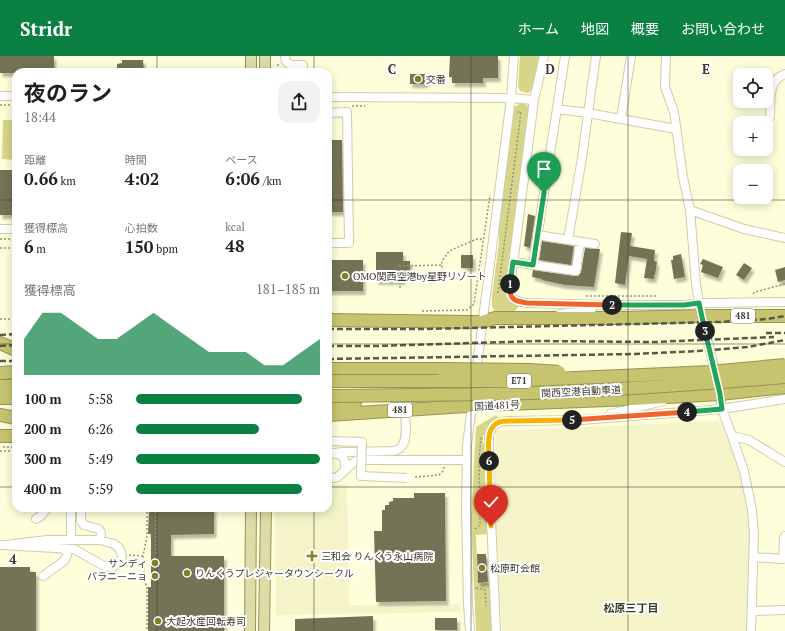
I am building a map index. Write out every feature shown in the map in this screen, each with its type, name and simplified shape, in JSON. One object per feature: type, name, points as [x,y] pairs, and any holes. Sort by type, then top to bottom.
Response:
[{"type":"highway","name":"481","points":[[332,320],[482,322],[495,318],[785,316]]},
{"type":"highway","points":[[0,343],[12,348]]},
{"type":"highway","name":"関西空港自動車道","points":[[332,381],[506,382],[710,372],[785,365]]},
{"type":"highway","points":[[332,369],[530,370],[594,377]]},
{"type":"highway","points":[[0,373],[12,372]]},
{"type":"highway","name":"関西空港自動車道","points":[[332,396],[530,393],[712,383],[785,377]]},
{"type":"highway","points":[[0,386],[12,386]]},
{"type":"highway","name":"国道481号","points":[[332,415],[471,406],[688,396],[785,387]]},
{"type":"highway","points":[[332,405],[480,398],[530,393]]},
{"type":"highway","points":[[0,398],[12,398]]},
{"type":"highway","points":[[0,415],[12,417]]},
{"type":"highway","points":[[2,441],[12,437]]},
{"type":"main road","points":[[251,56],[251,68]]},
{"type":"main road","points":[[265,56],[268,68]]},
{"type":"main road","points":[[250,631],[251,512]]},
{"type":"main road","points":[[264,631],[266,512]]},
{"type":"street","points":[[285,56],[288,64],[302,65],[302,68]]},
{"type":"street","points":[[470,631],[466,518],[467,445],[511,98],[514,56]]},
{"type":"street","points":[[544,56],[534,100],[513,262],[510,293],[514,299],[518,302],[527,303],[608,305],[684,305],[699,303],[785,302]]},
{"type":"street","points":[[533,265],[565,56]]},
{"type":"street","points":[[568,240],[582,158],[596,56]]},
{"type":"street","points":[[621,119],[631,56]]},
{"type":"street","points":[[666,56],[665,86],[674,112],[690,210],[699,303],[720,394],[722,409],[744,471],[752,510],[754,534],[752,631]]},
{"type":"street","points":[[770,116],[772,87],[775,80],[785,74]]},
{"type":"street","points":[[0,96],[12,96]]},
{"type":"street","points":[[332,97],[511,98],[534,100]]},
{"type":"street","points":[[557,109],[676,129]]},
{"type":"street","points":[[332,113],[347,112],[349,243],[332,243]]},
{"type":"street","points":[[690,210],[744,229],[785,238]]},
{"type":"street","points":[[0,229],[12,229]]},
{"type":"street","points":[[537,235],[595,244]]},
{"type":"street","points":[[513,262],[576,271],[580,242]]},
{"type":"street","points":[[542,318],[600,308],[608,305]]},
{"type":"street","points":[[582,420],[688,396]]},
{"type":"street","points":[[496,631],[489,474],[489,434],[493,426],[500,422],[509,421],[582,420],[722,409],[785,399]]},
{"type":"street","points":[[332,453],[394,451],[400,448],[404,444],[406,438],[405,410]]},
{"type":"street","points":[[732,436],[750,440],[785,462]]},
{"type":"street","points":[[332,441],[362,442],[361,476],[407,478]]},
{"type":"street","points":[[332,453],[340,455],[343,458],[345,464],[344,471]]},
{"type":"street","points":[[332,478],[335,478],[358,460],[466,460]]},
{"type":"street","points":[[36,519],[44,512]]},
{"type":"street","points":[[71,512],[71,540]]},
{"type":"street","points":[[81,512],[81,521],[84,526],[99,529],[101,533],[100,540]]},
{"type":"street","points":[[753,557],[783,559],[785,536]]},
{"type":"street","points":[[100,540],[114,544],[118,547],[122,557],[120,562],[112,567],[104,566],[74,549],[4,545],[29,542],[100,540]]},
{"type":"street","points":[[43,576],[64,561],[68,555],[63,549]]},
{"type":"street","points":[[752,611],[785,610]]},
{"type":"path","points":[[0,105],[12,105]]},
{"type":"path","points":[[348,106],[370,106]]},
{"type":"path","points":[[498,293],[521,112],[517,112]]},
{"type":"path","points":[[416,311],[467,310],[474,304],[490,196]]},
{"type":"path","points":[[0,239],[12,239]]},
{"type":"path","points":[[400,288],[400,277],[434,277],[442,274],[442,261],[448,251],[476,239],[483,239]]},
{"type":"path","points":[[0,248],[12,248]]},
{"type":"path","points":[[399,266],[442,265]]},
{"type":"path","points":[[410,266],[410,277]]},
{"type":"path","points":[[751,296],[755,292],[785,284]]},
{"type":"path","points":[[582,296],[658,296]]},
{"type":"path","points":[[0,319],[12,320]]},
{"type":"path","points":[[474,529],[480,525],[479,459],[481,431]]},
{"type":"path","points":[[2,441],[12,445]]},
{"type":"path","points":[[0,451],[12,451]]},
{"type":"path","points":[[407,478],[439,475],[443,471],[445,460]]},
{"type":"path","points":[[147,512],[147,536],[143,556],[145,583],[148,586],[147,631]]},
{"type":"path","points":[[156,512],[156,556]]},
{"type":"path","points":[[127,555],[143,556]]},
{"type":"path","points":[[476,588],[485,590],[486,610]]},
{"type":"shaded area","points":[[520,56],[539,56],[533,90],[528,93],[520,91],[518,87]]},
{"type":"shaded area","points":[[520,103],[527,105],[529,109],[505,287],[508,300],[520,305],[514,312],[495,311],[492,306],[492,296],[499,242],[499,228],[514,108]]},
{"type":"shaded area","points":[[3,120],[12,120],[12,160],[2,159]]},
{"type":"shaded area","points":[[496,415],[498,418],[488,425],[486,435],[483,435],[483,443],[485,443],[489,534],[476,535],[478,583],[490,583],[492,631],[476,631],[471,521],[476,427]]},
{"type":"shaded area","points":[[720,421],[739,466],[746,496],[750,528],[748,631],[502,631],[494,475],[496,431]]},
{"type":"shaded area","name":"三和会 りんくう永山病院","points":[[332,484],[347,484],[349,605],[460,604],[460,612],[276,615],[275,512],[332,512]]},
{"type":"building","points":[[0,56],[54,56],[54,68],[12,68],[12,73],[0,73]]},
{"type":"building","points":[[450,56],[498,56],[498,78],[483,78],[483,83],[452,83],[452,77],[449,77]]},
{"type":"building","points":[[122,60],[143,60],[144,68],[117,68],[117,64],[122,63]]},
{"type":"building","name":"交番","points":[[410,74],[426,74],[426,84],[410,84]]},
{"type":"building","points":[[332,140],[342,140],[343,212],[332,212]]},
{"type":"building","points":[[0,170],[12,170],[12,215],[0,215]]},
{"type":"building","points":[[528,214],[535,216],[530,248],[524,246]]},
{"type":"building","points":[[621,232],[632,233],[630,246],[655,250],[654,261],[657,262],[654,279],[644,278],[647,259],[629,256],[625,285],[615,283]]},
{"type":"building","points":[[542,241],[574,246],[571,265],[539,260]]},
{"type":"building","points":[[585,248],[600,249],[594,287],[565,285],[532,277],[533,270],[578,276],[581,272]]},
{"type":"building","points":[[376,252],[403,252],[403,261],[410,261],[410,272],[403,272],[403,281],[376,281]]},
{"type":"building","points":[[681,254],[685,277],[674,279],[671,260],[673,260],[673,256]]},
{"type":"building","points":[[461,255],[473,255],[473,268],[461,268]]},
{"type":"building","points":[[703,259],[723,267],[718,278],[701,272],[703,265],[700,264]]},
{"type":"building","name":"OMO関西空港by星野リゾート","points":[[332,260],[363,260],[363,291],[332,291]]},
{"type":"building","points":[[744,263],[752,268],[744,280],[736,275]]},
{"type":"building","points":[[785,267],[785,280],[778,282],[775,270]]},
{"type":"building","points":[[414,493],[445,493],[446,601],[376,602],[374,531],[382,531],[382,510],[385,510],[385,505],[389,505],[389,502],[393,501],[393,498],[414,498]]},
{"type":"building","name":"りんくうプレジャータウンシークル","points":[[149,512],[214,512],[214,534],[171,535],[171,556],[224,556],[224,631],[148,631],[148,587],[151,587],[151,534],[148,534]]},
{"type":"building","name":"松原町会館","points":[[477,554],[486,554],[488,582],[478,583]]},
{"type":"building","points":[[0,567],[30,567],[30,572],[36,572],[36,631],[0,631]]},
{"type":"building","points":[[373,616],[373,631],[295,631],[295,619]]},
{"type":"building","points":[[435,618],[457,618],[457,630],[435,630]]},
{"type":"railway","points":[[332,329],[426,329],[719,322],[767,319],[785,316]]},
{"type":"railway","points":[[766,333],[785,333]]},
{"type":"railway","points":[[0,335],[12,334]]},
{"type":"railway","points":[[332,346],[536,341],[655,342],[774,337]]},
{"type":"railway","points":[[332,359],[635,354],[748,347],[785,340]]},
{"type":"railway","points":[[0,346],[12,345]]},
{"type":"railway","points":[[0,361],[12,361]]},
{"type":"place","name":"交番","points":[[418,79]]},
{"type":"place","name":"OMO関西空港by星野リゾート","points":[[345,276]]},
{"type":"place","name":"三和会 りんくう永山病院","points":[[312,556]]},
{"type":"place","name":"サンディ","points":[[155,563]]},
{"type":"place","name":"松原町会館","points":[[482,568]]},
{"type":"place","name":"りんくうプレジャータウンシークル","points":[[187,573]]},
{"type":"place","name":"パラニーニョ","points":[[155,576]]},
{"type":"place","name":"大起水産回転寿司","points":[[158,621]]},
{"type":"district","name":"松原三丁目","points":[[631,608]]},
{"type":"route","points":[[491,526],[489,434],[493,426],[500,422],[582,420],[722,409],[720,394],[699,303],[684,305],[608,305],[527,303],[518,302],[514,299],[510,293],[513,262],[533,265],[544,193]]}]
